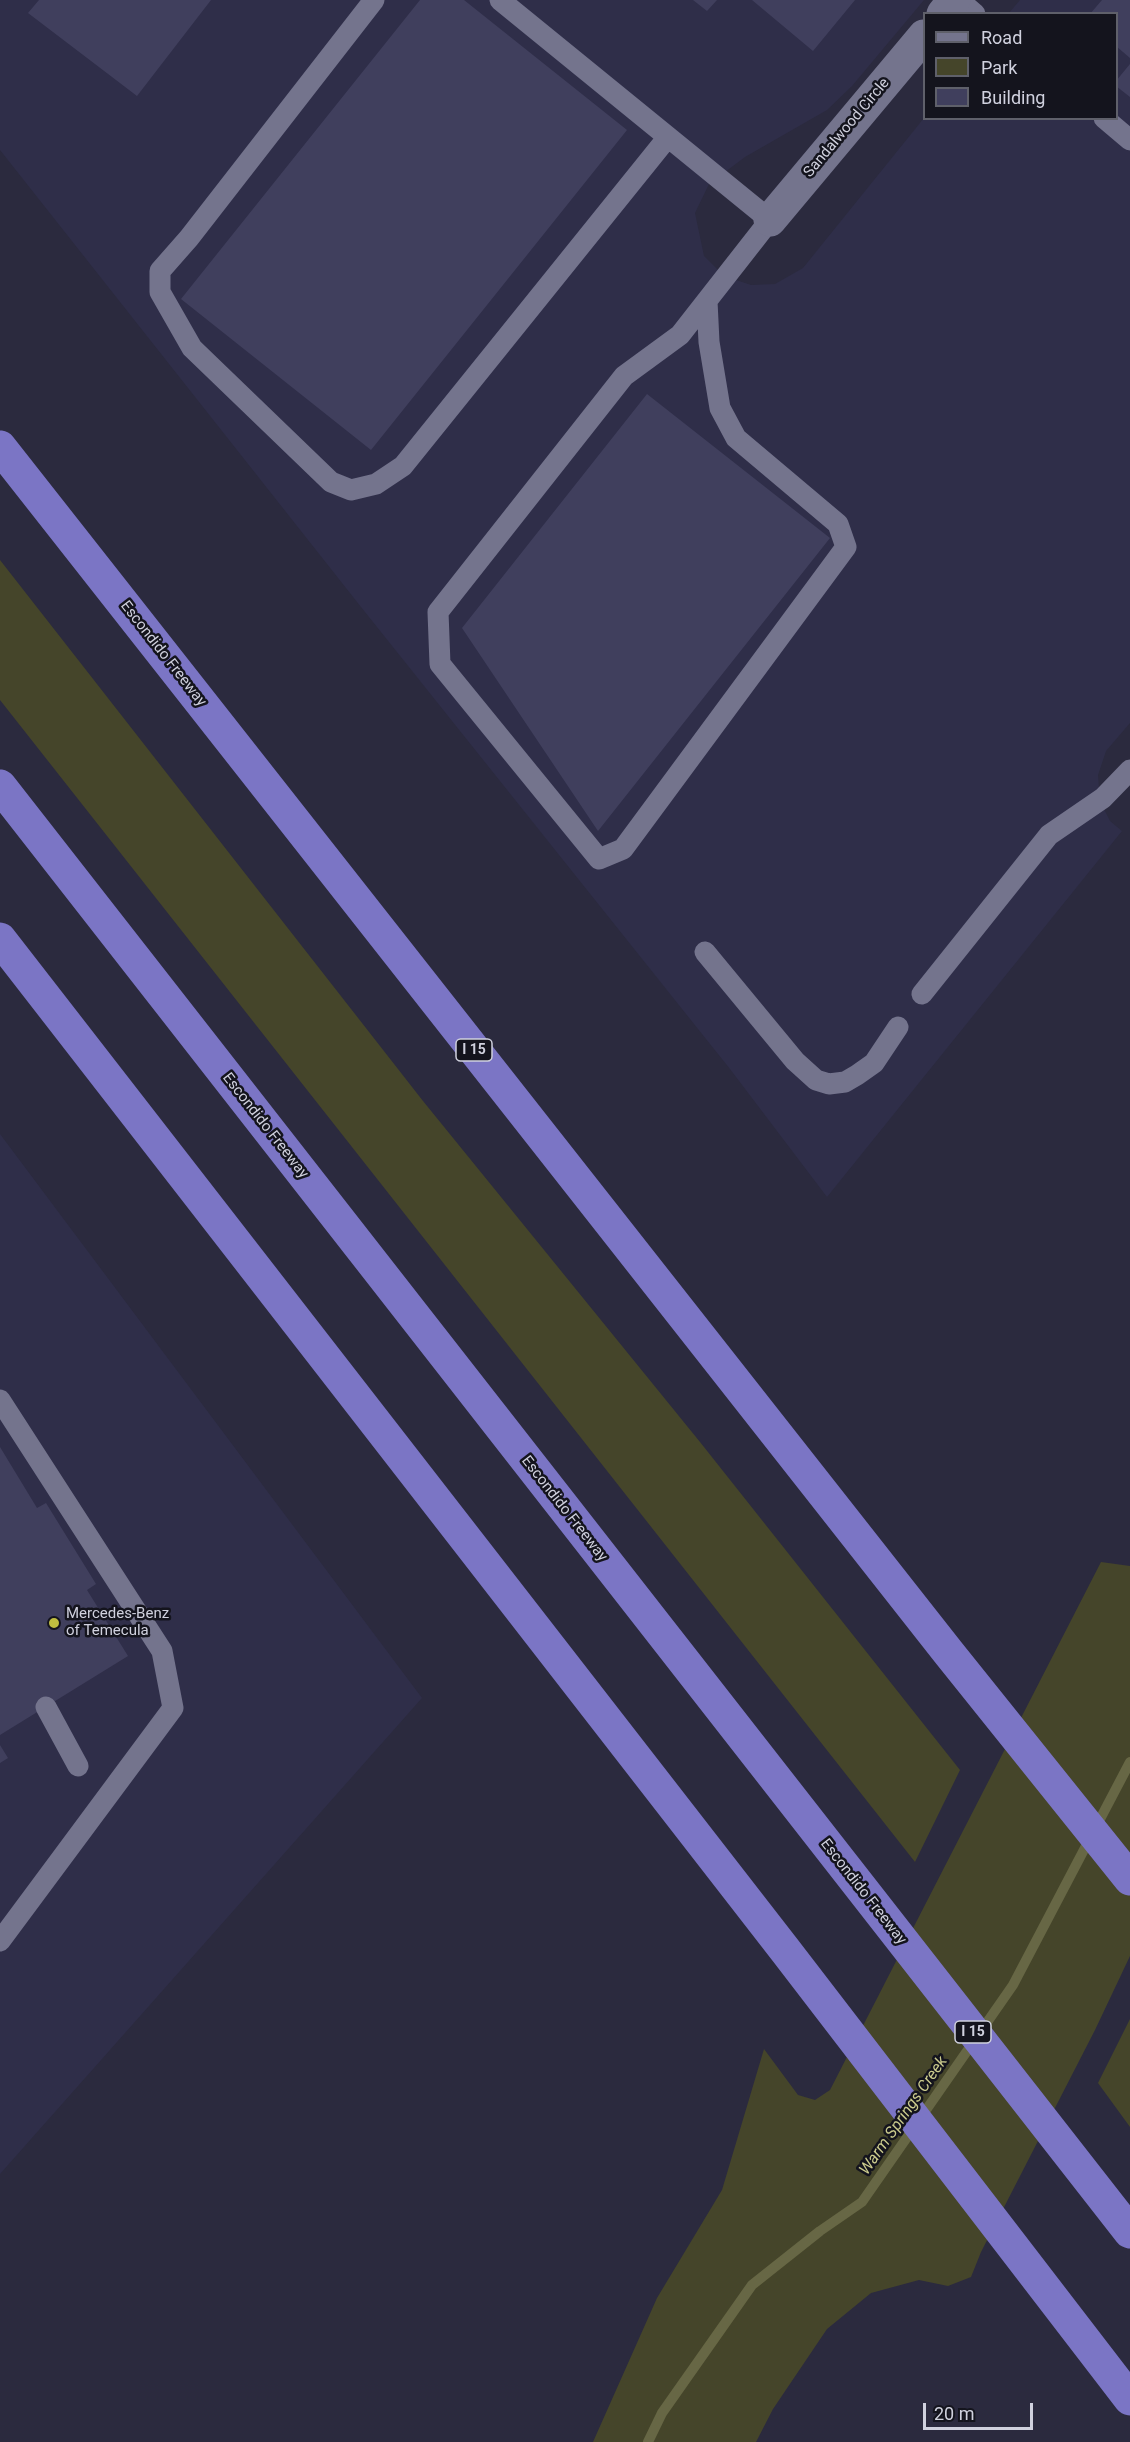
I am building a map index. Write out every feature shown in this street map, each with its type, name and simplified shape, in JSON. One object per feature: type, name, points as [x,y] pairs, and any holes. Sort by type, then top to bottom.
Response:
[{"type":"highway","name":"Escondido Freeway","points":[[0,447],[948,1652],[1130,1878]]},
{"type":"highway","name":"Escondido Freeway","points":[[0,786],[1130,2232]]},
{"type":"highway","points":[[0,939],[786,1950],[1130,2399]]},
{"type":"street","points":[[945,12],[956,0]]},
{"type":"street","name":"Sandalwood Circle","points":[[770,220],[923,37]]},
{"type":"lane","points":[[374,0],[189,238],[160,271],[160,292],[192,348],[331,482],[351,490],[376,484],[403,466],[668,137]]},
{"type":"lane","points":[[500,0],[770,220],[680,335],[624,375],[438,612],[440,664],[599,859],[624,849],[846,547],[838,524],[735,438],[720,408],[709,342],[707,301]]},
{"type":"lane","points":[[956,0],[972,12]]},
{"type":"lane","points":[[1106,120],[1130,140]]},
{"type":"lane","points":[[922,994],[1049,836],[1103,798],[1130,770]]},
{"type":"lane","points":[[705,952],[795,1061],[816,1080],[829,1084],[845,1082],[857,1075],[874,1063],[898,1027]]},
{"type":"lane","points":[[0,1400],[162,1650],[173,1708],[0,1941]]},
{"type":"lane","points":[[46,1707],[78,1766]]},
{"type":"shaded area","points":[[0,0],[924,0],[852,86],[827,110],[745,157],[709,184],[695,213],[704,256],[724,276],[751,285],[775,284],[803,268],[923,119],[1118,120],[1118,12],[1010,12],[1020,0],[1130,0],[1130,723],[1106,751],[1098,775],[1100,801],[1110,821],[1122,831],[827,1197],[730,1069],[0,150]]},
{"type":"shaded area","points":[[0,1134],[422,1698],[0,2174]]},
{"type":"green space","points":[[0,560],[423,1101],[700,1442],[960,1770],[915,1862],[0,700]]},
{"type":"green space","points":[[1101,1562],[1130,1566],[1130,1956],[1095,2030],[981,2252],[971,2277],[948,2286],[919,2280],[871,2293],[827,2329],[773,2409],[756,2442],[593,2442],[657,2298],[722,2190],[764,2049],[798,2095],[815,2100],[830,2090]]},
{"type":"green space","points":[[1130,2019],[1130,2127],[1098,2083]]},
{"type":"building","points":[[39,0],[211,0],[137,96],[28,13]]},
{"type":"building","points":[[420,0],[464,0],[627,130],[371,450],[181,299]]},
{"type":"building","points":[[693,0],[717,0],[707,11]]},
{"type":"building","points":[[752,0],[855,0],[813,51]]},
{"type":"building","points":[[1102,0],[1130,0],[1130,58],[1118,48],[1118,12],[1092,12]]},
{"type":"building","points":[[1130,64],[1130,97],[1118,88],[1118,79]]},
{"type":"building","points":[[647,394],[830,538],[598,831],[462,628]]},
{"type":"building","name":"Mercedes-Benz of Temecula","points":[[0,1447],[37,1508],[46,1503],[96,1584],[87,1590],[128,1656],[0,1735]]},
{"type":"building","points":[[0,1745],[8,1758],[0,1763]]},
{"type":"waterway","name":"Warm Springs Creek","points":[[648,2442],[662,2413],[752,2285],[820,2231],[862,2202],[1013,1985],[1130,1762]]},
{"type":"place","name":"Mercedes-Benz of Temecula","points":[[54,1623]]}]
